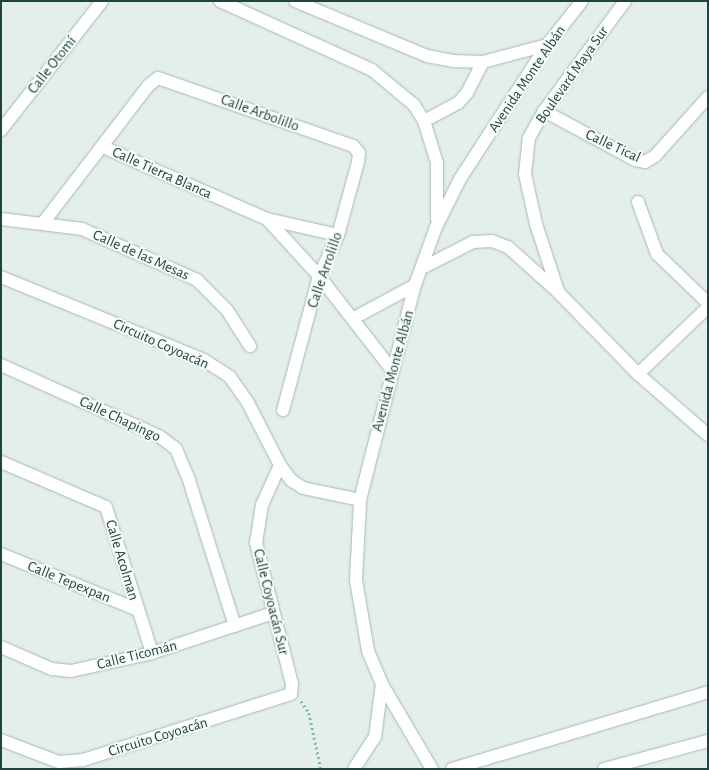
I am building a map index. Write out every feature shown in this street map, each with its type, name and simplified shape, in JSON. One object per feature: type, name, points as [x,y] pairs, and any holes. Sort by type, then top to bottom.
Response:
[{"type":"street","points":[[100,3],[112,1]]},
{"type":"street","points":[[220,1],[372,70],[414,105],[424,121],[437,163],[439,199],[436,226]]},
{"type":"street","points":[[294,1],[427,56],[453,61],[483,62],[547,45]]},
{"type":"street","name":"Avenida Monte Albán","points":[[432,769],[382,684],[368,651],[360,618],[356,580],[360,500],[415,285],[436,226],[460,179],[547,45],[582,1]]},
{"type":"street","name":"Boulevard Maya Sur","points":[[558,292],[536,224],[525,174],[529,138],[544,111],[625,1]]},
{"type":"street","name":"Calle Otomí","points":[[1,130],[100,3]]},
{"type":"street","points":[[424,121],[458,103],[467,93],[483,62]]},
{"type":"street","name":"Calle Arbolillo","points":[[102,147],[149,84],[158,78],[353,146],[359,153]]},
{"type":"street","name":"Calle Tical","points":[[544,111],[635,160],[645,162],[655,156],[708,98]]},
{"type":"street","name":"Calle Tierra Blanca","points":[[42,223],[102,147],[267,219],[338,235]]},
{"type":"street","name":"Calle Arrolillo","points":[[283,410],[319,276],[338,235],[359,153]]},
{"type":"street","points":[[638,202],[657,254],[708,303]]},
{"type":"street","name":"Calle de las Mesas","points":[[1,219],[82,229],[197,280],[227,310],[250,346]]},
{"type":"street","name":"Calle Tierra Blanca","points":[[267,219],[319,276],[354,318],[393,371]]},
{"type":"street","name":"Boulevard Maya Sur","points":[[422,268],[463,246],[492,241],[508,247],[558,292],[638,374],[708,435]]},
{"type":"street","name":"Circuito Coyoacán","points":[[1,277],[204,360],[230,377],[248,403],[280,465],[291,480],[304,488],[360,500]]},
{"type":"street","points":[[354,318],[415,285]]},
{"type":"street","points":[[638,374],[708,307]]},
{"type":"street","name":"Calle Chapingo","points":[[1,365],[159,436],[176,449],[188,477],[235,626]]},
{"type":"street","name":"Calle Acolman","points":[[1,462],[106,507],[152,653]]},
{"type":"street","name":"Calle Coyoacán Sur","points":[[280,465],[262,505],[256,543],[292,684],[291,694]]},
{"type":"street","name":"Calle Tepexpan","points":[[1,554],[138,610]]},
{"type":"street","name":"Calle Ticomán","points":[[1,647],[52,669],[71,671],[152,653],[273,613]]},
{"type":"street","points":[[354,769],[375,737],[382,684]]},
{"type":"street","points":[[452,769],[708,692]]},
{"type":"street","name":"Circuito Coyoacán","points":[[1,740],[59,762],[83,760],[291,694]]},
{"type":"street","points":[[604,769],[708,740]]},
{"type":"path","points":[[291,694],[309,713],[321,769]]}]
